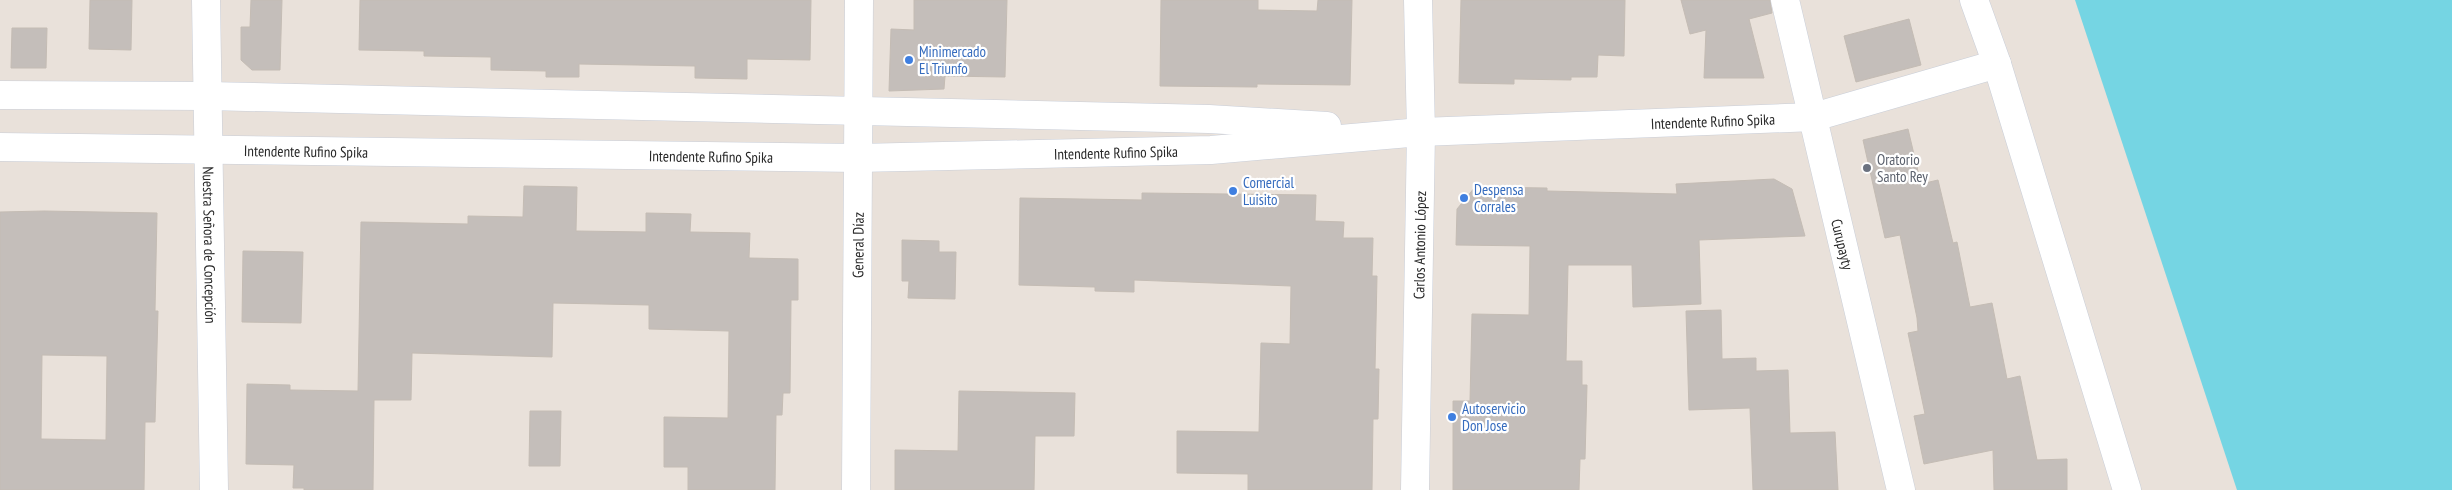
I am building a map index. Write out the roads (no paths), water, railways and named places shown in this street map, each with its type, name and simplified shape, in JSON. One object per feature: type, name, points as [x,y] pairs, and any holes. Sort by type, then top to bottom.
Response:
[{"type":"street","name":"Nuestra Señora de Concepción","points":[[206,0],[214,490]]},
{"type":"street","name":"General Díaz","points":[[856,490],[858,0]]},
{"type":"street","name":"Carlos Antonio López","points":[[1415,490],[1421,132],[1418,0]]},
{"type":"street","name":"Curupayty","points":[[1785,0],[1901,490]]},
{"type":"street","points":[[1974,0],[1997,64],[2127,490]]},
{"type":"street","name":"Intendente Rufino Spika","points":[[0,147],[858,158],[1210,150],[1421,132],[1814,116],[1997,64]]},
{"type":"street","name":"Intendente Rufino Spika","points":[[0,95],[207,96],[1209,119],[1421,132]]},
{"type":"water","points":[[2075,0],[2452,0],[2452,490],[2237,490]]},
{"type":"place","name":"Minimercado El Triunfo","points":[[909,60]]},
{"type":"place","name":"Oratorio Santo Rey","points":[[1867,168]]},
{"type":"place","name":"Comercial Luisito","points":[[1233,191]]},
{"type":"place","name":"Despensa Corrales","points":[[1464,198]]},
{"type":"place","name":"Autoservicio Don Jose","points":[[1452,417]]}]
